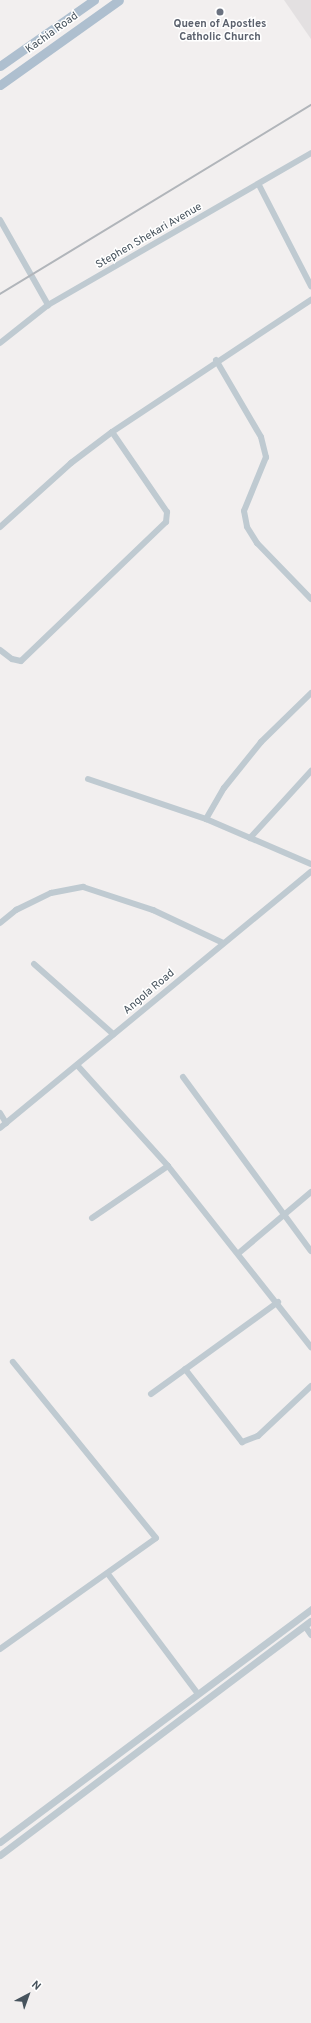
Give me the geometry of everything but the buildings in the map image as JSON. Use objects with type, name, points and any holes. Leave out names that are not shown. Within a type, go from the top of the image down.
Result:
[{"type":"main road","name":"Kachia Road","points":[[0,66],[94,0]]},
{"type":"main road","name":"Kachia Road","points":[[0,85],[119,0]]},
{"type":"street","name":"Stephen Shekari Avenue","points":[[0,342],[48,305],[259,185],[311,153]]},
{"type":"street","points":[[259,185],[311,286]]},
{"type":"street","points":[[0,220],[48,305]]},
{"type":"street","points":[[0,527],[71,463],[112,432],[216,360],[311,300]]},
{"type":"street","points":[[216,360],[261,437],[266,457],[244,511],[247,527],[257,543],[311,599]]},
{"type":"street","points":[[0,650],[12,659],[22,661],[166,522],[167,512],[112,432]]},
{"type":"street","points":[[206,819],[224,788],[261,742],[311,693]]},
{"type":"street","points":[[250,838],[311,771]]},
{"type":"street","points":[[88,778],[206,819],[311,864]]},
{"type":"street","name":"Angola Road","points":[[0,1128],[311,872]]},
{"type":"street","points":[[0,923],[16,910],[51,893],[83,888],[153,910],[223,943]]},
{"type":"street","points":[[34,964],[113,1034]]},
{"type":"street","points":[[77,1065],[168,1166],[240,1252],[311,1348]]},
{"type":"street","points":[[183,1077],[311,1251]]},
{"type":"street","points":[[0,1113],[6,1123]]},
{"type":"street","points":[[92,1218],[168,1166]]},
{"type":"street","points":[[240,1252],[311,1192]]},
{"type":"street","points":[[150,1394],[278,1302]]},
{"type":"street","points":[[0,1649],[154,1542],[155,1535],[14,1362]]},
{"type":"street","points":[[185,1369],[242,1442],[258,1436],[311,1386]]},
{"type":"street","points":[[108,1574],[198,1694]]},
{"type":"street","points":[[0,1842],[311,1610]]},
{"type":"street","points":[[0,1855],[308,1623],[311,1635]]},
{"type":"shaded area","points":[[284,0],[311,0],[311,39]]},
{"type":"railway","points":[[0,294],[311,105]]},
{"type":"place","name":"Queen of Apostles Catholic Church","points":[[220,12]]}]
